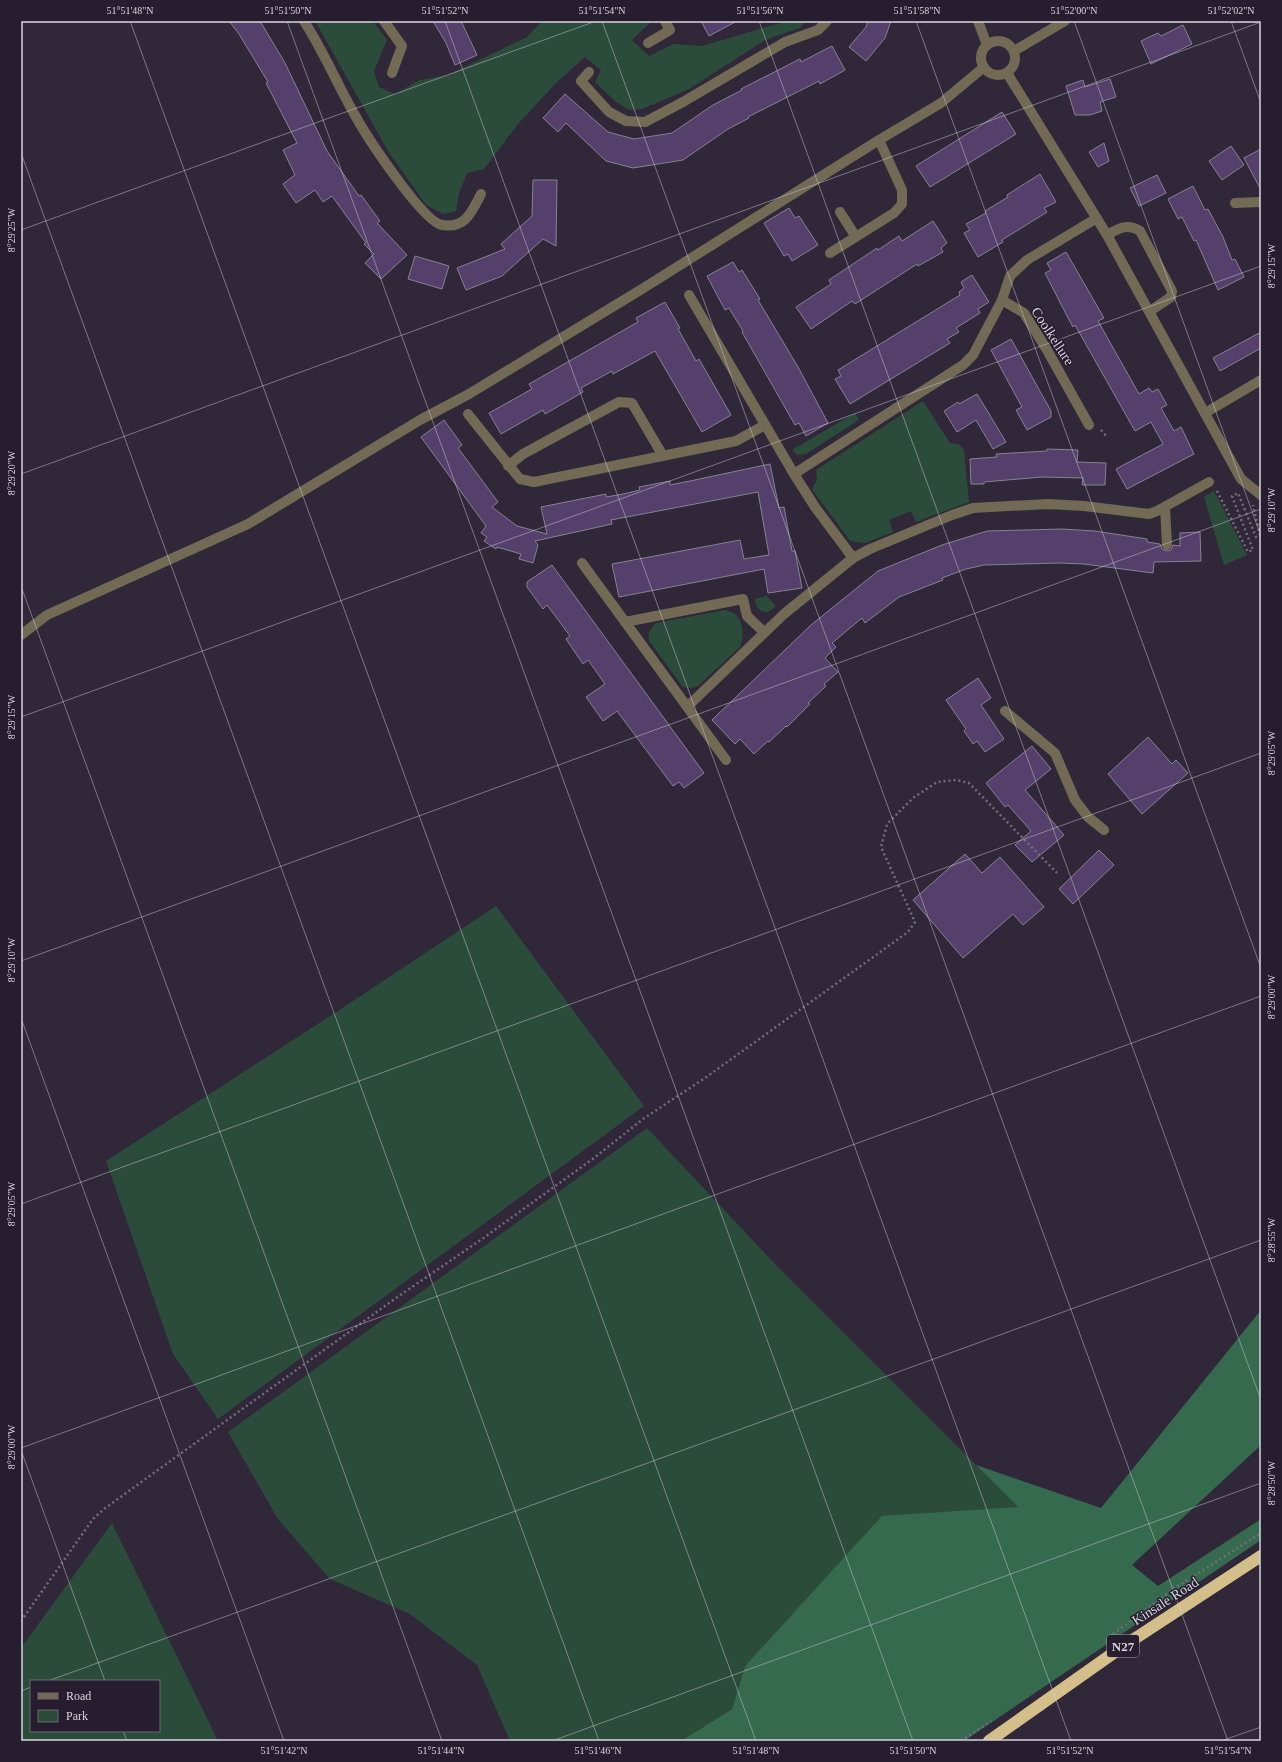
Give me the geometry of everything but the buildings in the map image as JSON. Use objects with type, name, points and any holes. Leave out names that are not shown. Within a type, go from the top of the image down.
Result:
[{"type":"highway","name":"Kinsale Road","points":[[989,1741],[1122,1647],[1261,1556]]},
{"type":"street","points":[[304,21],[333,72],[356,117],[382,159],[424,213],[441,225],[455,225],[465,221],[482,194]]},
{"type":"street","points":[[384,21],[402,46],[392,73]]},
{"type":"street","points":[[648,43],[670,30],[665,21]]},
{"type":"street","points":[[589,72],[581,81],[609,112],[626,121],[645,122],[683,102],[785,42],[818,30],[827,21]]},
{"type":"street","points":[[978,21],[987,45]]},
{"type":"street","points":[[1014,51],[1065,21]]},
{"type":"street","points":[[997,41],[1002,41],[1007,43],[1014,51],[1016,61],[1014,66],[1007,73],[1002,75],[992,74],[984,67],[981,58],[984,48],[987,45],[997,41]]},
{"type":"street","points":[[21,635],[46,615],[248,524],[420,420],[469,394],[642,289],[879,140],[941,103],[984,67]]},
{"type":"street","points":[[1007,73],[1107,235],[1150,311],[1240,479],[1261,495]]},
{"type":"street","points":[[830,253],[894,213],[902,204],[902,190],[879,140]]},
{"type":"street","points":[[1235,203],[1261,202]]},
{"type":"street","points":[[840,212],[856,238]]},
{"type":"street","points":[[794,474],[962,365],[973,355],[1002,300],[1010,276],[1027,260],[1097,218]]},
{"type":"street","points":[[1107,235],[1125,226],[1133,226],[1140,231],[1172,292],[1171,297],[1150,311]]},
{"type":"street","points":[[689,295],[794,474],[815,507],[853,558]]},
{"type":"street","name":"Coolkellure","points":[[1002,300],[1024,313],[1047,350],[1089,426]]},
{"type":"street","points":[[1205,413],[1261,380]]},
{"type":"street","points":[[508,466],[523,454],[619,402],[632,403],[663,456]]},
{"type":"street","points":[[468,414],[508,466],[520,479],[534,482],[736,441],[765,425]]},
{"type":"street","points":[[688,706],[785,613],[853,558],[870,549],[973,508],[1048,504],[1084,506],[1149,514],[1212,484]]},
{"type":"street","points":[[1165,507],[1167,545]]},
{"type":"street","points":[[582,563],[726,760]]},
{"type":"street","points":[[625,622],[743,599],[748,616],[764,632]]},
{"type":"street","points":[[1005,711],[1055,753],[1075,800],[1088,817],[1104,830]]},
{"type":"path","points":[[1212,484],[1248,552],[1253,550],[1232,496],[1238,493],[1256,537],[1260,535],[1249,490],[1250,487]]},
{"type":"path","points":[[21,1621],[93,1519],[104,1509],[396,1298],[482,1239],[594,1158],[643,1118],[705,1078],[908,932],[915,922],[881,847],[887,824],[914,798],[937,782],[956,780],[969,783],[1057,873]]},
{"type":"path","points":[[1107,1639],[1175,1588],[1261,1533]]},
{"type":"path","points":[[961,1741],[993,1719]]},
{"type":"green space","points":[[315,21],[373,21],[387,40],[374,71],[379,87],[395,94],[420,80],[448,75],[527,37],[542,21],[652,21],[632,40],[649,56],[673,44],[702,46],[787,21],[806,21],[800,28],[765,40],[689,89],[642,109],[629,110],[615,101],[595,82],[601,70],[585,57],[557,82],[518,124],[484,169],[467,173],[459,193],[456,211],[444,214],[426,205],[388,151]]},
{"type":"green space","points":[[923,401],[950,443],[960,445],[964,451],[969,502],[916,522],[911,511],[889,520],[893,532],[865,543],[850,541],[812,489],[817,480],[816,470]]},
{"type":"green space","points":[[855,413],[859,420],[806,454],[797,455],[792,450]]},
{"type":"green space","points":[[1214,491],[1247,555],[1224,565],[1204,497]]},
{"type":"green space","points":[[767,596],[776,606],[768,612],[762,611],[758,608],[755,599]]},
{"type":"green space","points":[[725,610],[736,615],[742,624],[742,642],[740,647],[698,686],[692,688],[683,687],[649,641],[648,636],[652,627],[656,623]]},
{"type":"green space","points":[[496,906],[644,1106],[218,1419],[173,1354],[106,1161],[341,1009]]},
{"type":"green space","points":[[647,1128],[776,1265],[1018,1507],[745,1665],[732,1709],[681,1741],[510,1741],[477,1665],[410,1614],[330,1579],[278,1519],[228,1432]]},
{"type":"green space","points":[[1261,1310],[1261,1445],[1132,1565],[1158,1586],[1261,1519],[1261,1540],[964,1741],[681,1741],[732,1709],[745,1666],[882,1516],[1018,1507],[976,1465],[1101,1508]]},
{"type":"green space","points":[[112,1523],[218,1741],[21,1741],[21,1648]]}]
